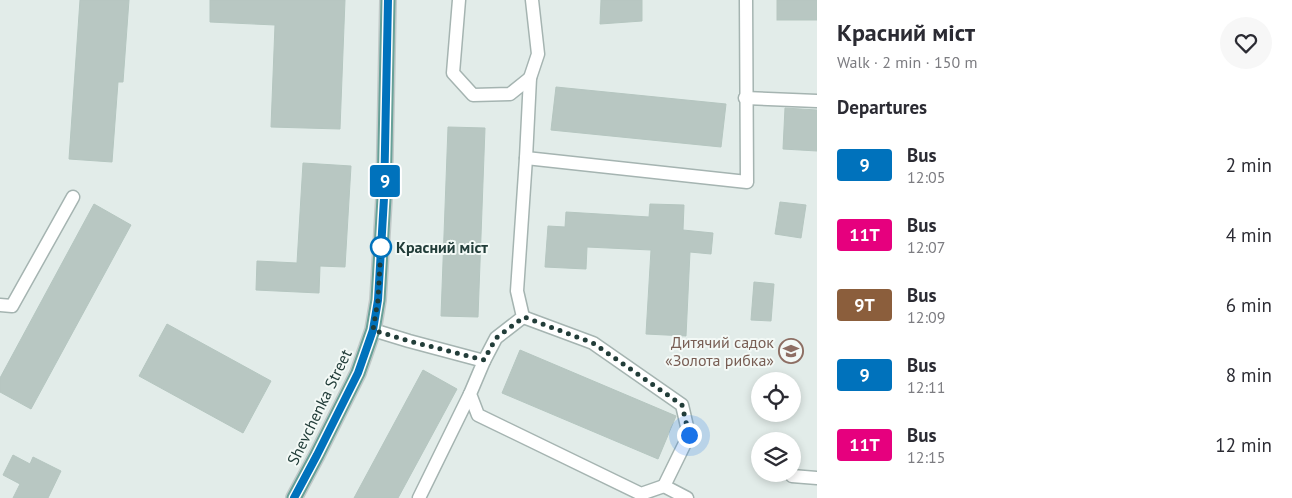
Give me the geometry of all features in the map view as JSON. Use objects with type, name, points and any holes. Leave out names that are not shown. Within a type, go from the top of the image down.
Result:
[{"type":"main road","name":"Shevchenka Street","points":[[294,498],[358,373],[373,330],[378,300],[384,198],[388,0]]},
{"type":"lane","points":[[459,0],[453,73],[473,95],[510,94],[530,78]]},
{"type":"lane","points":[[524,317],[517,291],[530,78],[538,54],[532,0]]},
{"type":"lane","points":[[526,158],[747,182],[745,98],[746,0]]},
{"type":"lane","points":[[745,98],[817,101]]},
{"type":"lane","points":[[0,304],[12,306],[73,197]]},
{"type":"lane","points":[[419,498],[496,338],[524,317]]},
{"type":"lane","points":[[470,394],[478,415],[640,496],[664,486],[689,435],[682,405],[593,343],[524,317]]},
{"type":"lane","points":[[373,330],[484,360]]},
{"type":"lane","points":[[801,477],[817,478]]},
{"type":"lane","points":[[664,486],[687,498]]},
{"type":"building","points":[[80,0],[129,0],[123,82],[118,82],[112,162],[69,159]]},
{"type":"building","points":[[210,0],[345,0],[340,129],[271,127],[275,25],[210,22]]},
{"type":"building","points":[[601,0],[642,0],[642,21],[600,24]]},
{"type":"building","points":[[777,0],[817,0],[817,20],[777,20]]},
{"type":"building","points":[[556,87],[726,104],[721,147],[551,130]]},
{"type":"building","points":[[785,108],[817,110],[817,151],[783,149]]},
{"type":"building","points":[[448,127],[485,128],[478,317],[441,316]]},
{"type":"building","points":[[303,163],[351,166],[345,267],[320,266],[319,293],[256,290],[257,261],[297,263]]},
{"type":"building","points":[[780,202],[806,205],[801,238],[775,234]]},
{"type":"building","points":[[94,204],[131,225],[31,409],[0,392],[0,378]]},
{"type":"building","points":[[650,204],[684,205],[683,230],[713,233],[711,254],[690,252],[686,336],[646,334],[651,250],[587,247],[586,269],[545,267],[548,226],[565,227],[566,212],[649,217]]},
{"type":"building","points":[[754,282],[774,284],[771,321],[751,320]]},
{"type":"building","points":[[167,324],[271,381],[243,433],[139,376]]},
{"type":"building","points":[[520,350],[676,416],[658,459],[502,393]]},
{"type":"building","points":[[423,370],[457,389],[398,498],[354,498]]},
{"type":"building","points":[[13,455],[30,464],[33,457],[61,471],[48,498],[13,498],[20,484],[3,475]]},
{"type":"bus line","name":"9","points":[[294,498],[358,373],[373,330],[378,300],[384,198],[388,0]]},
{"type":"place","name":"Красний міст","points":[[381,247]]},
{"type":"place","name":"Дитячий садок «Золота рибка»","points":[[791,351]]},
{"type":"route","points":[[381,247],[378,300],[373,330],[484,360],[496,338],[524,317],[593,343],[682,405],[689,435]]}]
